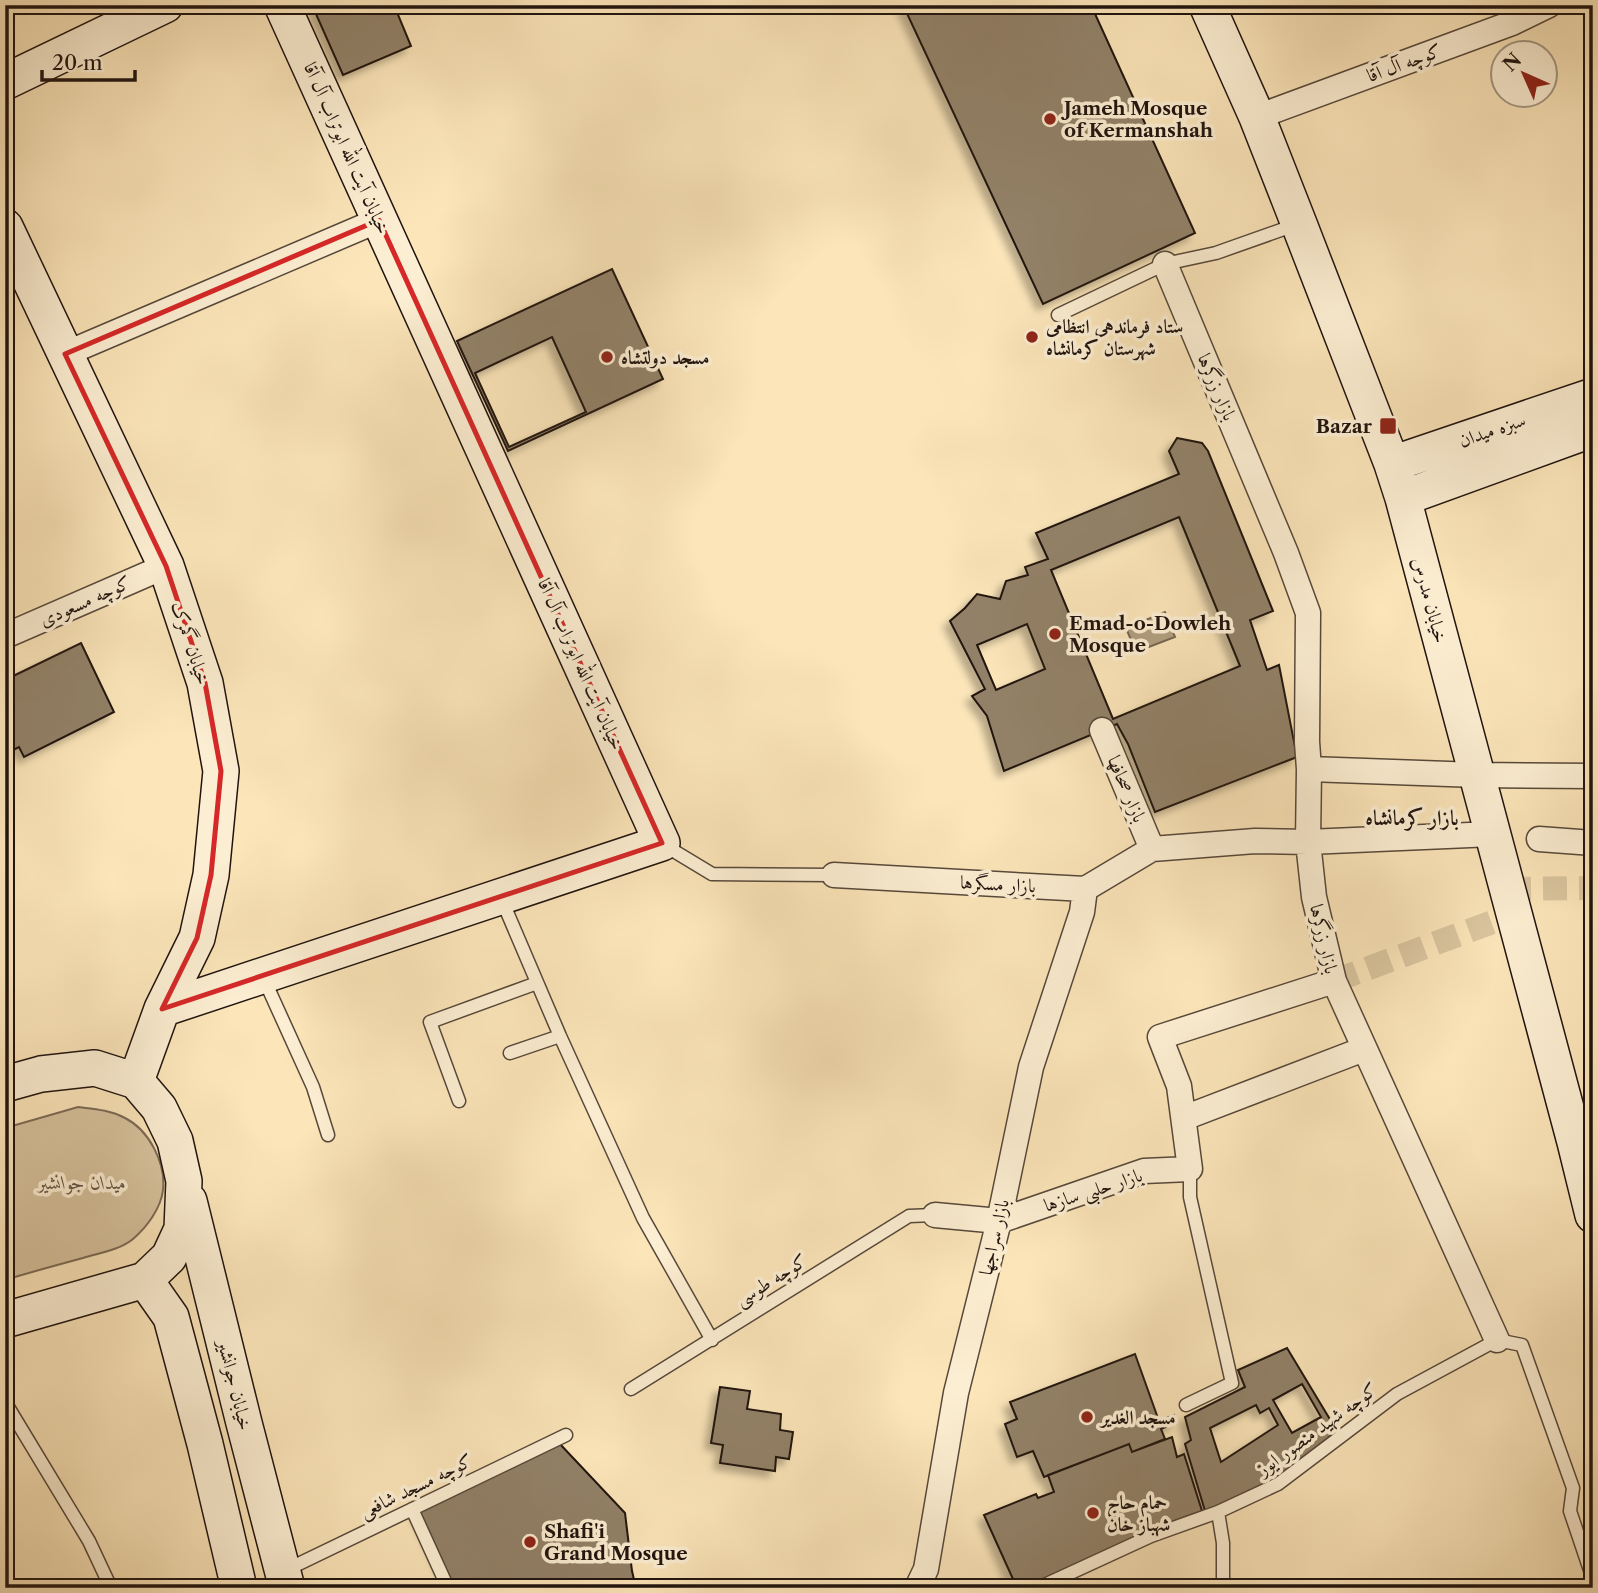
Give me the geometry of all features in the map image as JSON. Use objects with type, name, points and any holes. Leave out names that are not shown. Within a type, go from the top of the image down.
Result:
[{"type":"main road","points":[[5,82],[165,5]]},
{"type":"main road","name":"خیابان آیت الله ابوتراب آل آقا","points":[[282,5],[662,844]]},
{"type":"main road","name":"خیابان مدرس","points":[[1207,5],[1257,117],[1403,498],[1493,834],[1584,1138],[1593,1215]]},
{"type":"main road","name":"خیابان گمرک","points":[[5,227],[166,566],[205,683],[221,771],[211,875],[197,938],[162,1009],[136,1082]]},
{"type":"main road","name":"سبزه میدان","points":[[1403,498],[1454,461],[1593,396]]},
{"type":"main road","name":"سبزه میدان","points":[[1392,464],[1454,461],[1593,429]]},
{"type":"main road","points":[[162,1009],[662,844]]},
{"type":"main road","points":[[5,1084],[41,1074],[95,1068],[136,1082],[159,1108],[174,1141],[184,1181],[182,1229],[169,1257],[145,1280],[5,1320]]},
{"type":"main road","name":"خیابان جوانشیر","points":[[184,1181],[285,1580]]},
{"type":"main road","points":[[145,1280],[171,1317],[239,1588]]},
{"type":"street","name":"کوچه آل آقا","points":[[1257,117],[1508,14],[1549,5]]},
{"type":"street","points":[[65,354],[379,220]]},
{"type":"street","name":"بازار زرگرها","points":[[1165,264],[1308,613],[1308,842],[1314,897],[1334,981],[1497,1340]]},
{"type":"street","name":"کوچه مسعودی","points":[[5,636],[166,566]]},
{"type":"street","name":"بازار صحافها","points":[[1102,730],[1152,849]]},
{"type":"street","points":[[1309,769],[1593,776]]},
{"type":"street","points":[[1085,889],[1152,849],[1255,841],[1308,842],[1493,834]]},
{"type":"street","points":[[1539,839],[1593,843]]},
{"type":"street","name":"بازار مسگرها","points":[[834,875],[1085,889]]},
{"type":"street","name":"بازار سراجها","points":[[917,1588],[926,1569],[956,1393],[999,1221],[1031,1067],[1082,912],[1085,889]]},
{"type":"street","points":[[1190,1169],[1179,1086],[1160,1037],[1334,981]]},
{"type":"street","points":[[1184,1118],[1364,1049]]},
{"type":"street","name":"بازار حلبی سازها","points":[[999,1221],[1144,1171],[1190,1169]]},
{"type":"street","points":[[936,1215],[999,1221]]},
{"type":"lane","points":[[1058,315],[1165,264],[1216,253],[1299,223]]},
{"type":"lane","points":[[662,844],[712,874],[834,875]]},
{"type":"lane","points":[[500,897],[643,1218],[712,1340]]},
{"type":"lane","points":[[262,976],[313,1087],[328,1135]]},
{"type":"lane","points":[[459,1101],[430,1021],[537,983]]},
{"type":"lane","points":[[510,1053],[560,1036]]},
{"type":"lane","points":[[1186,1405],[1232,1383],[1190,1197],[1190,1169]]},
{"type":"lane","name":"کوچه طوسی","points":[[631,1389],[909,1216],[936,1215]]},
{"type":"lane","points":[[1497,1340],[1522,1345],[1573,1488],[1570,1511],[1593,1579]]},
{"type":"lane","name":"کوچه شهید منصور ایوز","points":[[1038,1588],[1152,1536],[1218,1512],[1278,1484],[1398,1394],[1497,1340]]},
{"type":"lane","points":[[5,1402],[89,1541],[111,1588]]},
{"type":"lane","name":"کوچه مسجد شافعی","points":[[285,1580],[412,1509],[566,1435]]},
{"type":"lane","points":[[412,1509],[447,1588]]},
{"type":"lane","points":[[1218,1512],[1223,1543],[1223,1588]]},
{"type":"highlighted area","points":[[379,220],[662,843],[162,1009],[197,938],[211,875],[221,771],[205,683],[166,566],[65,354]]},
{"type":"green space","name":"میدان جوانشیر","points":[[78,1107],[119,1115],[134,1123],[148,1139],[162,1169],[163,1190],[159,1204],[143,1229],[122,1246],[5,1280],[5,1128]]},
{"type":"shaded area","points":[[1165,612],[1175,637],[1136,652],[1126,628]]},
{"type":"building","points":[[312,5],[394,5],[411,46],[343,75]]},
{"type":"building","name":"Jameh Mosque of Kermanshah","points":[[903,5],[1091,5],[1195,233],[1043,304]]},
{"type":"building","name":"مسجد دولتشاه","points":[[612,269],[663,379],[508,451],[457,341]],"holes":[[[552,337],[586,412],[509,447],[475,373]]]},
{"type":"building","name":"Emad-o-Dowleh Mosque","points":[[1177,438],[1202,443],[1208,451],[1273,611],[1250,620],[1267,670],[1279,665],[1297,757],[1155,812],[1128,744],[1117,724],[1004,771],[987,716],[972,696],[985,689],[950,621],[977,594],[1000,599],[1006,581],[1028,575],[1025,567],[1048,559],[1036,533],[1179,474],[1169,451]],"holes":[[[1179,517],[1240,666],[1113,719],[1051,570]],[[1027,624],[1045,669],[996,690],[977,645]]]},
{"type":"building","points":[[81,643],[114,712],[24,757],[19,747],[5,754],[5,680]]},
{"type":"building","points":[[1287,1348],[1337,1431],[1276,1480],[1205,1511],[1185,1444],[1191,1440],[1185,1417],[1245,1387],[1238,1370]],"holes":[[[1302,1384],[1321,1417],[1292,1433],[1273,1400]],[[1256,1405],[1260,1413],[1269,1408],[1278,1425],[1221,1462],[1210,1428]]]},
{"type":"building","name":"مسجد الغدیر","points":[[1135,1354],[1159,1421],[1174,1415],[1176,1422],[1161,1429],[1165,1439],[1132,1452],[1129,1444],[1044,1477],[1033,1451],[1017,1457],[1005,1424],[1017,1419],[1010,1402]]},
{"type":"building","points":[[720,1387],[750,1391],[747,1409],[781,1414],[780,1430],[793,1432],[789,1459],[776,1457],[775,1471],[720,1463],[723,1445],[711,1443]]},
{"type":"building","name":"حمام حاج شهباز خان","points":[[1172,1437],[1177,1457],[1184,1454],[1202,1511],[1150,1530],[1024,1588],[1017,1588],[984,1515],[1036,1494],[1038,1498],[1054,1492],[1048,1475],[1129,1444],[1132,1452]]},
{"type":"building","name":"Shafi'i Grand Mosque","points":[[559,1443],[625,1513],[636,1588],[453,1588],[418,1511]]},
{"type":"tunnel","points":[[1507,889],[1593,888]]},
{"type":"tunnel","points":[[1334,981],[1514,914]]},
{"type":"place","name":"Jameh Mosque of Kermanshah","points":[[1050,119]]},
{"type":"place","name":"ستاد فرماندهی انتظامی شهرستان کرمانشاه","points":[[1032,337]]},
{"type":"place","name":"مسجد دولتشاه","points":[[607,357]]},
{"type":"place","name":"Bazar","points":[[1388,426]]},
{"type":"place","name":"Emad-o-Dowleh Mosque","points":[[1055,634]]},
{"type":"place","name":"مسجد الغدیر","points":[[1087,1417]]},
{"type":"place","name":"حمام حاج شهباز خان","points":[[1093,1513]]},
{"type":"place","name":"Shafi'i Grand Mosque","points":[[530,1542]]},
{"type":"district","name":"بازار کرمانشاه","points":[[1412,817]]}]
